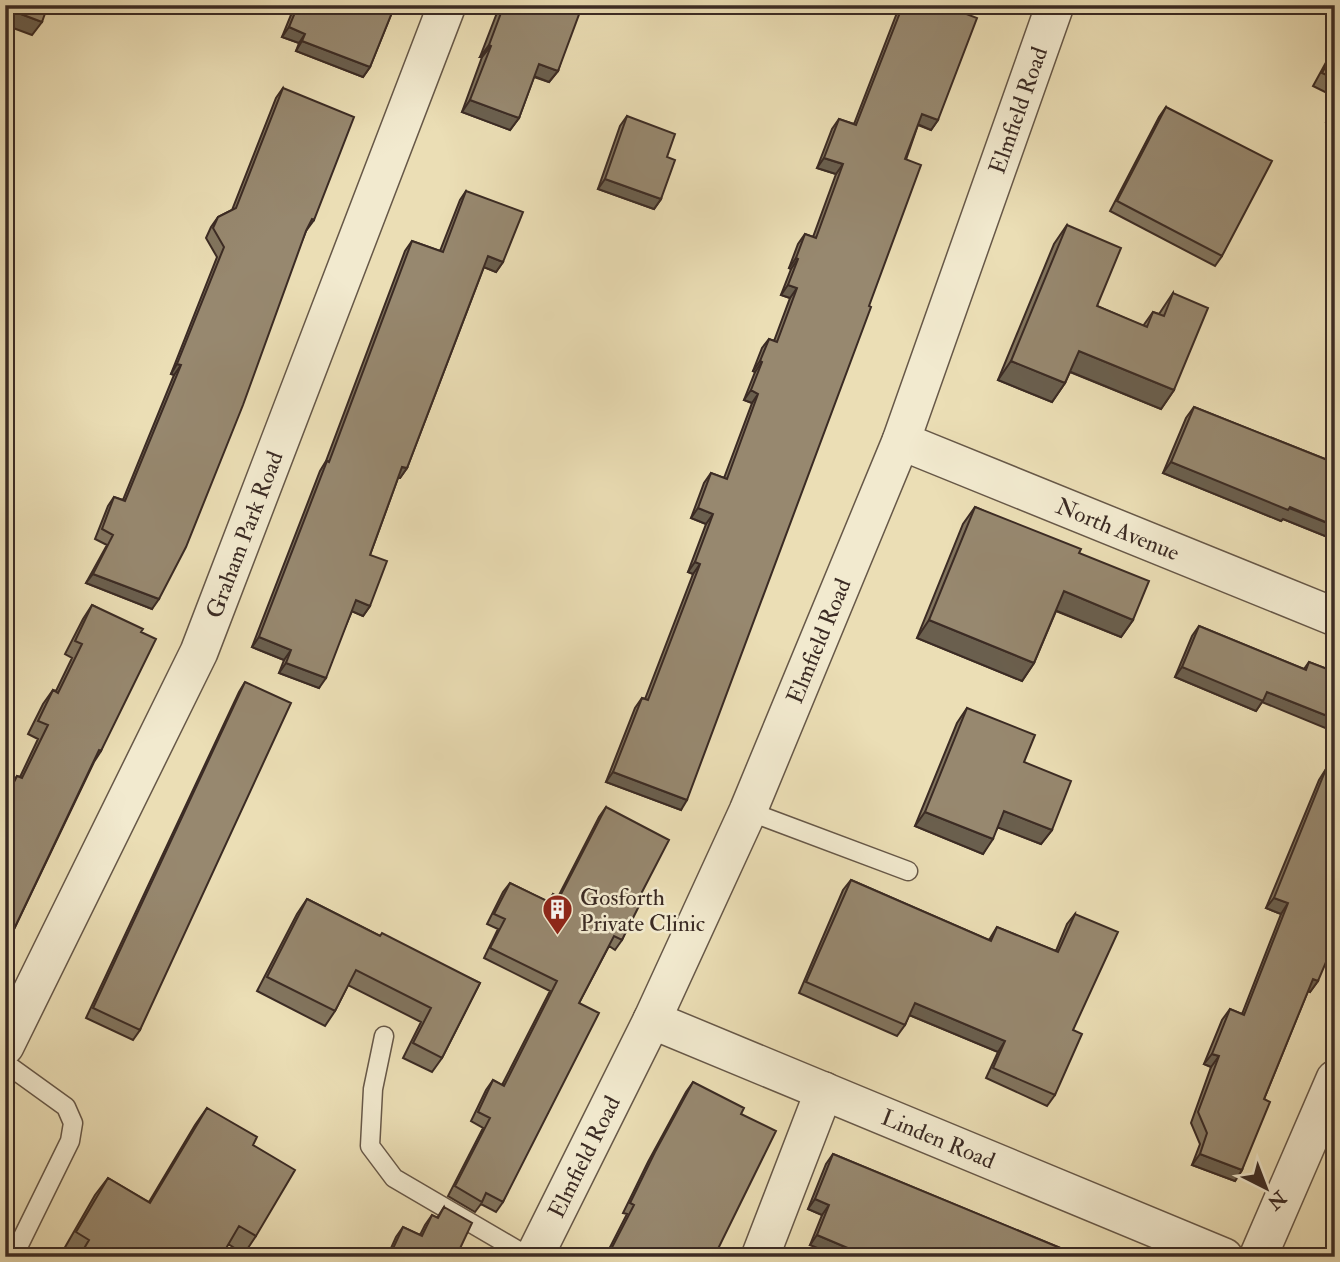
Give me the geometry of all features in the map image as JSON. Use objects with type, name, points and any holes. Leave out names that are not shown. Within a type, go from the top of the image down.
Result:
[{"type":"street","name":"Graham Park Road","points":[[5,1046],[199,652],[447,5]]},
{"type":"street","name":"Elmfield Road","points":[[531,1257],[652,1020],[748,811],[901,441],[1055,5]]},
{"type":"street","name":"North Avenue","points":[[901,441],[1335,617]]},
{"type":"street","name":"Linden Road","points":[[652,1020],[1211,1254]]},
{"type":"street","points":[[1258,1257],[1335,1079]]},
{"type":"street","points":[[763,1256],[824,1091]]},
{"type":"lane","points":[[748,811],[908,871]]},
{"type":"lane","points":[[384,1036],[373,1089],[370,1146],[394,1178],[531,1257]]},
{"type":"lane","points":[[5,1063],[66,1107],[72,1123],[70,1141],[13,1257]]},
{"type":"building","points":[[5,5],[48,5],[42,22],[5,8]]},
{"type":"building","points":[[298,5],[395,5],[370,67],[302,41],[305,34],[289,27]]},
{"type":"building","points":[[504,5],[579,5],[578,8],[581,9],[558,71],[539,64],[519,118],[470,100]]},
{"type":"building","points":[[903,5],[943,5],[977,18],[938,120],[922,114],[905,159],[921,165],[869,306],[871,307],[687,800],[613,772],[642,698],[648,700],[700,564],[695,562],[713,514],[698,508],[711,473],[727,479],[758,394],[751,390],[762,362],[760,361],[769,339],[777,342],[797,288],[788,285],[798,259],[796,258],[805,234],[816,238],[843,164],[824,158],[839,119],[856,125]]},
{"type":"building","points":[[1335,50],[1335,79],[1322,73]]},
{"type":"building","points":[[283,88],[354,117],[314,220],[312,219],[306,231],[243,405],[186,547],[159,599],[93,574],[113,535],[102,529],[114,497],[125,501],[181,365],[177,364],[224,247],[213,228],[218,217],[236,208]]},
{"type":"building","points":[[1166,107],[1272,161],[1222,256],[1117,201]]},
{"type":"building","points":[[627,116],[675,134],[667,157],[675,160],[661,199],[605,179]]},
{"type":"building","points":[[466,191],[523,212],[503,262],[488,256],[407,468],[402,467],[370,555],[387,561],[370,606],[356,600],[326,678],[286,663],[291,650],[259,637],[327,461],[329,462],[412,241],[443,252]]},
{"type":"building","points":[[1067,225],[1121,248],[1097,306],[1147,327],[1153,312],[1164,316],[1173,293],[1208,308],[1174,390],[1079,351],[1065,383],[1011,361]]},
{"type":"building","points":[[1194,407],[1335,463],[1335,526],[1290,507],[1288,510],[1171,462]]},
{"type":"building","points":[[975,507],[1081,549],[1079,553],[1149,581],[1133,620],[1064,591],[1034,663],[929,620]]},
{"type":"building","points":[[92,605],[143,629],[141,632],[156,639],[101,751],[99,750],[5,948],[5,800],[17,776],[22,778],[48,725],[38,721],[53,690],[58,693],[82,644],[75,641]]},
{"type":"building","points":[[1199,626],[1306,670],[1309,662],[1335,672],[1335,719],[1267,692],[1263,701],[1182,667]]},
{"type":"building","points":[[245,682],[291,703],[140,1030],[93,1008]]},
{"type":"building","points":[[967,708],[1035,735],[1024,762],[1071,781],[1052,830],[1004,811],[993,839],[925,812]]},
{"type":"building","points":[[1326,769],[1335,772],[1335,941],[1318,981],[1313,979],[1264,1099],[1270,1102],[1242,1170],[1200,1154],[1207,1133],[1198,1112],[1219,1056],[1212,1054],[1230,1009],[1244,1015],[1288,903],[1274,898]]},
{"type":"building","points":[[606,807],[669,840],[641,894],[644,896],[622,940],[614,936],[579,1003],[599,1013],[503,1202],[486,1193],[482,1202],[455,1186],[490,1118],[478,1112],[493,1080],[504,1086],[557,981],[490,948],[505,919],[494,914],[510,883],[549,902],[553,894],[559,898]]},
{"type":"building","points":[[851,880],[991,941],[997,927],[1058,952],[1075,914],[1118,932],[1073,1030],[1082,1034],[1055,1095],[993,1068],[1005,1041],[915,1003],[905,1025],[806,982]]},
{"type":"building","points":[[307,899],[380,936],[382,933],[480,983],[442,1058],[413,1043],[431,1008],[356,970],[335,1011],[267,977]]},
{"type":"building","points":[[693,1082],[744,1108],[741,1114],[776,1131],[714,1257],[607,1257],[634,1205],[630,1203],[655,1152]]},
{"type":"building","points":[[207,1108],[257,1137],[253,1145],[295,1170],[256,1236],[239,1226],[221,1257],[79,1257],[89,1240],[76,1232],[108,1178],[150,1203]]},
{"type":"building","points":[[833,1154],[1082,1257],[869,1257],[817,1235],[829,1205],[815,1199]]},
{"type":"building","points":[[444,1207],[472,1223],[456,1257],[389,1257],[403,1227],[422,1236],[432,1215],[438,1218]]},
{"type":"place","name":"Gosforth Private Clinic","points":[[557,937]]}]
